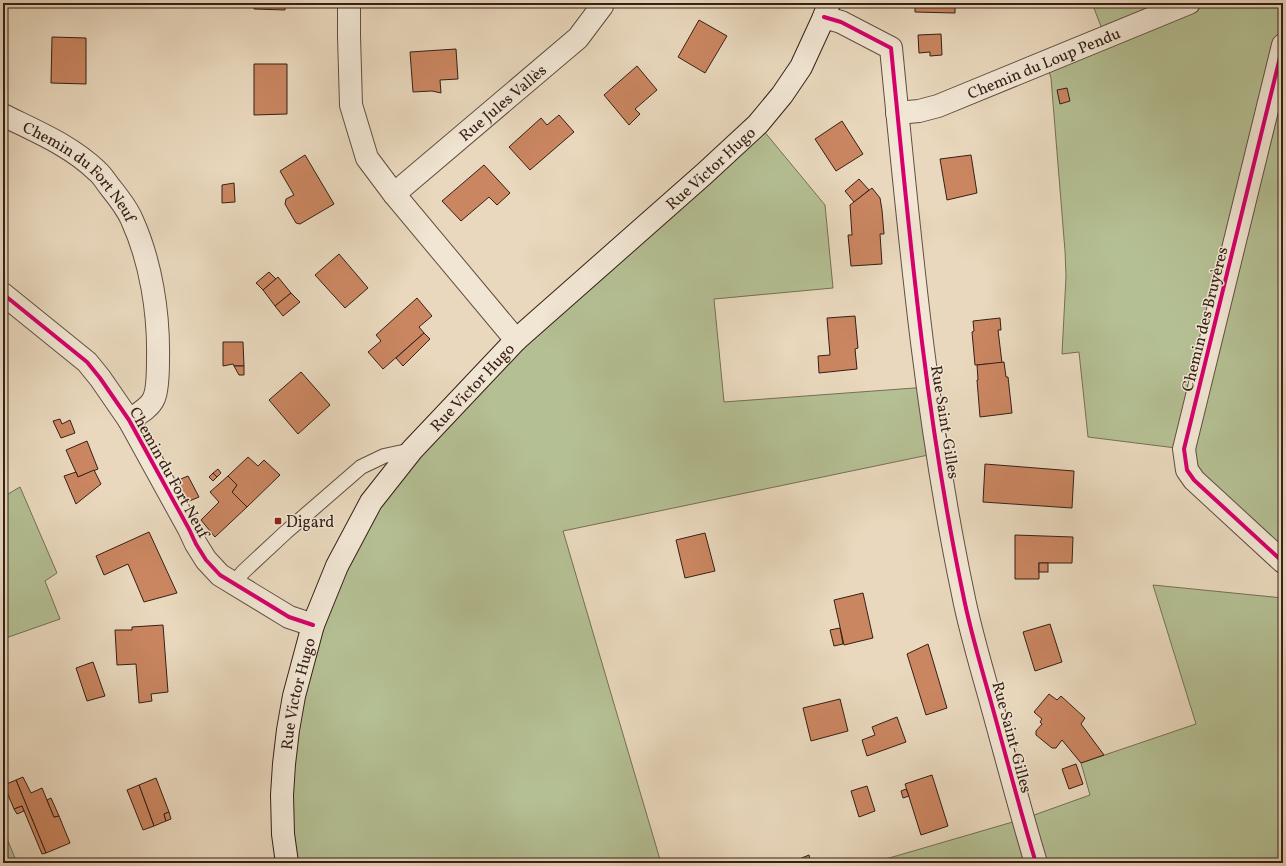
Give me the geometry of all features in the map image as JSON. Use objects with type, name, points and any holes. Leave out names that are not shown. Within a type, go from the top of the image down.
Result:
[{"type":"street","points":[[349,3],[351,105],[368,158],[394,194],[516,340]]},
{"type":"street","name":"Rue Jules Vallès","points":[[394,194],[578,38],[603,3]]},
{"type":"street","name":"Chemin du Loup Pendu","points":[[897,113],[919,111],[938,106],[1189,3]]},
{"type":"street","name":"Rue Saint-Gilles","points":[[827,10],[842,22],[891,48],[917,305],[950,526],[963,595],[976,646],[1036,863]]},
{"type":"street","name":"Rue Victor Hugo","points":[[287,863],[283,834],[282,795],[288,730],[294,696],[313,625],[337,566],[371,502],[412,450],[516,340],[704,174],[758,124],[782,95],[801,67],[827,10]]},
{"type":"street","name":"Chemin des Bruyères","points":[[1283,45],[1184,449],[1187,470],[1194,480],[1283,562]]},
{"type":"street","name":"Chemin du Fort Neuf","points":[[3,115],[50,138],[75,153],[97,171],[132,218],[145,252],[156,317],[158,350],[157,384],[154,399],[146,409],[129,420]]},
{"type":"street","name":"Chemin du Fort Neuf","points":[[3,294],[87,362],[105,383],[129,420],[196,544],[206,560],[220,575],[289,617],[313,625]]},
{"type":"lane","points":[[234,583],[243,572],[286,532],[361,467],[384,456],[412,450]]},
{"type":"green space","points":[[1092,3],[1283,3],[1283,561],[1194,480],[1184,449],[1088,437],[1079,352],[1062,354],[1066,276],[1065,251],[1051,78],[1046,62],[1105,37]]},
{"type":"green space","points":[[758,124],[825,205],[833,288],[714,299],[724,402],[928,387],[938,453],[563,531],[661,863],[287,863],[283,834],[313,625],[412,450]]},
{"type":"green space","points":[[20,487],[57,573],[45,581],[60,619],[3,639],[3,497]]},
{"type":"green space","points":[[1153,585],[1283,598],[1283,863],[872,863],[1023,819],[1090,795],[1081,763],[1196,724]]},
{"type":"green space","points":[[3,829],[17,863],[3,863]]},
{"type":"building","points":[[254,3],[285,3],[285,10],[254,9]]},
{"type":"building","points":[[915,3],[955,3],[955,13],[915,12]]},
{"type":"building","points":[[699,20],[727,36],[705,73],[678,57]]},
{"type":"building","points":[[941,34],[942,55],[930,56],[930,52],[919,53],[918,35]]},
{"type":"building","points":[[52,37],[86,38],[86,84],[51,83]]},
{"type":"building","points":[[456,49],[458,79],[440,80],[441,93],[432,91],[413,92],[410,52]]},
{"type":"building","points":[[254,64],[287,64],[287,114],[254,115]]},
{"type":"building","points":[[637,66],[657,90],[635,109],[640,114],[629,125],[604,95]]},
{"type":"building","points":[[1067,88],[1070,101],[1060,104],[1057,90]]},
{"type":"building","points":[[559,115],[574,132],[530,170],[509,147],[541,118],[547,125]]},
{"type":"building","points":[[842,121],[863,154],[836,171],[815,139]]},
{"type":"building","points":[[305,155],[334,204],[300,224],[296,223],[285,204],[286,199],[294,195],[280,171]]},
{"type":"building","points":[[971,155],[977,193],[947,200],[940,159]]},
{"type":"building","points":[[484,165],[510,193],[497,205],[489,197],[461,221],[442,201]]},
{"type":"building","points":[[859,179],[869,190],[854,202],[845,191]]},
{"type":"building","points":[[234,183],[235,202],[222,203],[222,185]]},
{"type":"building","points":[[872,188],[880,198],[882,210],[884,234],[880,234],[882,264],[851,266],[848,235],[852,235],[850,205]]},
{"type":"building","points":[[339,254],[368,288],[345,308],[315,275]]},
{"type":"building","points":[[269,272],[276,279],[263,290],[256,283]]},
{"type":"building","points":[[278,277],[291,293],[275,306],[263,290]]},
{"type":"building","points":[[291,293],[300,302],[283,316],[275,306]]},
{"type":"building","points":[[417,298],[432,316],[419,327],[424,333],[383,369],[368,352],[381,341],[376,335]]},
{"type":"building","points":[[855,316],[858,348],[855,349],[857,369],[819,373],[818,356],[830,355],[827,318]]},
{"type":"building","points":[[1000,318],[1001,330],[998,330],[1002,363],[975,365],[972,332],[974,331],[973,321]]},
{"type":"building","points":[[424,333],[430,339],[403,366],[396,358]]},
{"type":"building","points":[[223,342],[243,342],[244,366],[234,366],[233,364],[223,366]]},
{"type":"building","points":[[1004,362],[1006,377],[1008,377],[1012,413],[980,417],[977,365]]},
{"type":"building","points":[[234,366],[244,366],[244,375],[239,375]]},
{"type":"building","points":[[301,372],[330,405],[298,434],[269,400]]},
{"type":"building","points":[[60,419],[62,424],[70,420],[75,433],[61,438],[53,421]]},
{"type":"building","points":[[87,441],[98,469],[78,477],[66,450]]},
{"type":"building","points":[[248,457],[258,466],[264,460],[280,475],[247,507],[232,492],[237,485],[228,476]]},
{"type":"building","points":[[985,464],[1074,471],[1072,508],[983,502]]},
{"type":"building","points":[[218,469],[221,473],[217,477],[213,473]]},
{"type":"building","points":[[94,470],[101,484],[76,504],[64,476],[76,472],[78,477]]},
{"type":"building","points":[[213,473],[217,477],[213,481],[209,477]]},
{"type":"building","points":[[188,476],[199,497],[187,502],[176,481]]},
{"type":"building","points":[[228,476],[237,485],[232,492],[247,507],[215,537],[201,520],[219,502],[210,492]]},
{"type":"building","points":[[149,532],[177,593],[144,602],[128,564],[104,575],[96,556]]},
{"type":"building","points":[[705,533],[715,571],[685,578],[676,540]]},
{"type":"building","points":[[1015,535],[1073,537],[1072,563],[1039,563],[1039,579],[1015,579]]},
{"type":"building","points":[[1039,563],[1048,563],[1048,572],[1039,572]]},
{"type":"building","points":[[863,593],[873,638],[844,645],[834,600]]},
{"type":"building","points":[[1050,624],[1062,662],[1035,671],[1023,632]]},
{"type":"building","points":[[163,625],[168,692],[151,694],[152,701],[139,703],[136,664],[117,665],[115,630],[132,630],[132,627]]},
{"type":"building","points":[[840,628],[843,644],[834,646],[830,630]]},
{"type":"building","points":[[928,644],[947,708],[926,715],[907,654]]},
{"type":"building","points":[[93,662],[105,696],[87,701],[76,668]]},
{"type":"building","points":[[1049,694],[1057,700],[1061,696],[1085,718],[1081,724],[1104,755],[1081,763],[1062,740],[1056,748],[1052,748],[1036,735],[1036,731],[1042,724],[1040,722],[1042,719],[1034,712]]},
{"type":"building","points":[[840,699],[848,731],[811,741],[803,708]]},
{"type":"building","points":[[897,717],[906,742],[867,756],[862,740],[875,735],[872,727]]},
{"type":"building","points":[[1076,764],[1083,784],[1069,789],[1062,769]]},
{"type":"building","points":[[932,775],[948,826],[921,835],[905,784]]},
{"type":"building","points":[[23,777],[31,793],[42,788],[54,817],[59,816],[70,843],[46,853],[16,780]]},
{"type":"building","points":[[156,778],[169,812],[164,814],[166,821],[154,826],[139,785]]},
{"type":"building","points":[[16,780],[46,853],[42,854],[22,806],[14,809],[4,785]]},
{"type":"building","points":[[139,785],[154,826],[143,830],[127,790]]},
{"type":"building","points":[[867,786],[875,811],[859,817],[851,791]]},
{"type":"building","points":[[906,789],[909,796],[903,798],[901,791]]},
{"type":"building","points":[[51,798],[59,816],[54,817],[47,800]]},
{"type":"building","points":[[22,806],[24,811],[17,814],[14,809]]},
{"type":"building","points":[[169,812],[171,819],[166,821],[164,814]]},
{"type":"building","points":[[809,855],[811,863],[797,863],[797,860]]},
{"type":"cycle path","points":[[824,17],[841,22],[891,48],[904,185],[928,390],[950,526],[972,634],[1036,863]]},
{"type":"cycle path","points":[[1283,45],[1184,449],[1187,470],[1194,480],[1283,562]]},
{"type":"cycle path","points":[[3,294],[87,362],[100,378],[129,420],[196,544],[206,560],[220,575],[289,617],[313,625]]},
{"type":"place","name":"Digard","points":[[278,521]]}]
